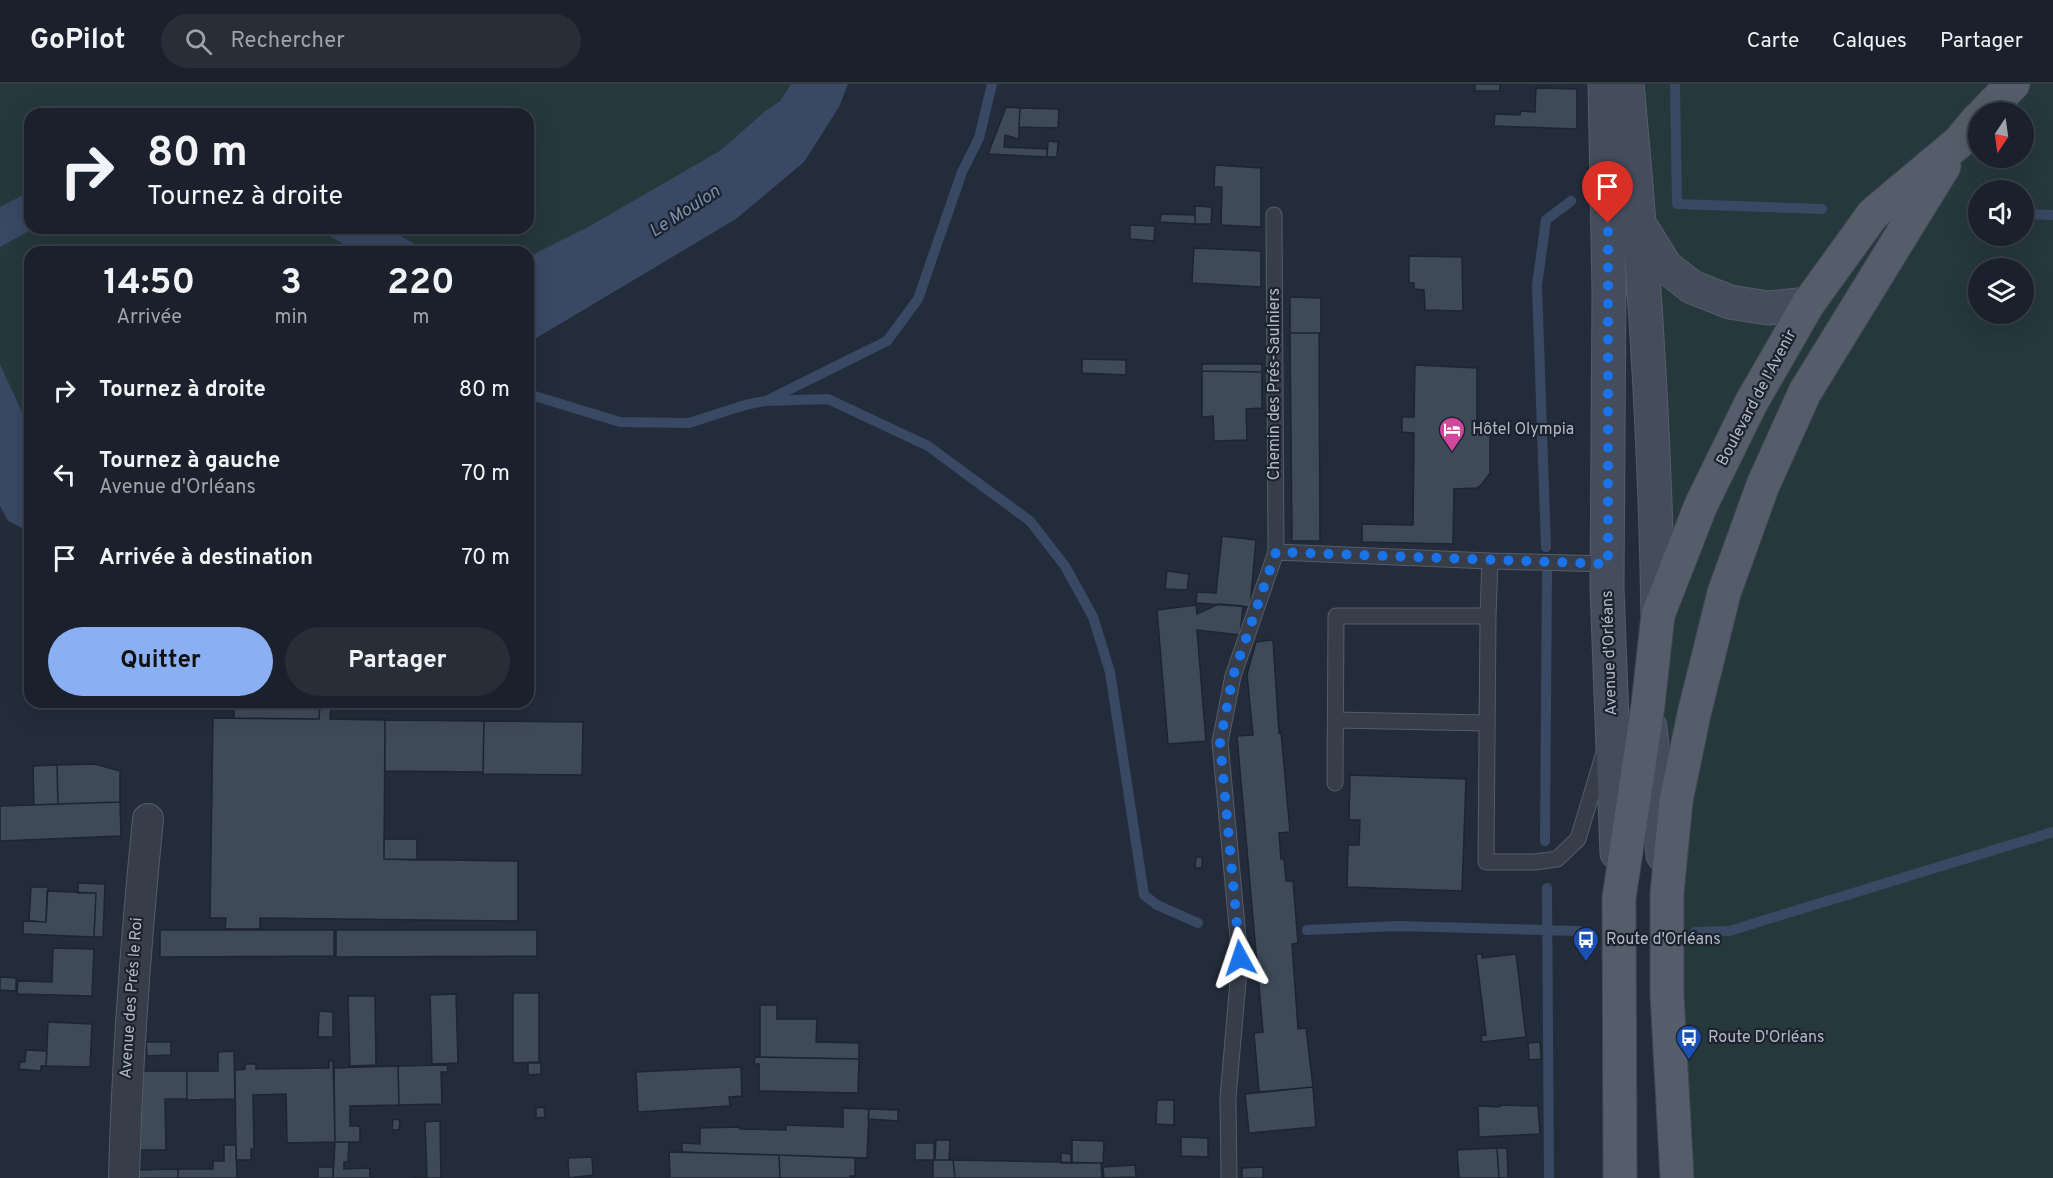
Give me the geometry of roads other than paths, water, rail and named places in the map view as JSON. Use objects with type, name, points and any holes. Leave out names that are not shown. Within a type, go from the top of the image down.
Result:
[{"type":"main road","name":"Avenue d'Orléans","points":[[1605,84],[1609,292],[1607,588],[1619,898]]},
{"type":"main road","points":[[1627,84],[1641,227],[1656,503],[1658,615]]},
{"type":"main road","points":[[1995,102],[2013,84]]},
{"type":"main road","name":"Boulevard de l'Avenir","points":[[1619,898],[1648,705],[1658,615],[1686,540],[1750,403],[1808,304],[1873,214],[1968,132]]},
{"type":"main road","name":"Boulevard de l'Avenir","points":[[1666,893],[1676,801],[1694,714],[1724,593],[1762,485],[1800,402],[1968,133]]},
{"type":"main road","points":[[1641,227],[1666,267],[1692,287],[1730,302],[1768,308],[1808,304]]},
{"type":"main road","points":[[1648,705],[1666,893],[1667,994],[1677,1178]]},
{"type":"main road","points":[[1619,898],[1620,1178]]},
{"type":"street","name":"Avenue des Prés le Roi","points":[[124,1178],[126,1077],[148,819]]},
{"type":"lane","name":"Chemin des Prés-Saulniers","points":[[1228,1178],[1228,1097],[1240,958],[1220,742],[1233,676],[1276,552],[1274,215]]},
{"type":"lane","points":[[1276,552],[1608,564]]},
{"type":"lane","points":[[1490,561],[1486,862],[1535,862],[1557,859],[1578,839],[1612,724]]},
{"type":"lane","points":[[1335,783],[1336,616],[1488,616]]},
{"type":"lane","points":[[1336,720],[1487,723]]},
{"type":"water","name":"Le Moulon","points":[[791,84],[848,84],[839,107],[804,162],[736,219],[534,339],[534,254],[588,227],[721,150],[780,101]]},
{"type":"water","points":[[24,194],[24,234],[0,247],[0,207]]},
{"type":"water","points":[[326,234],[397,234],[418,246],[347,246]]},
{"type":"water","points":[[0,364],[24,416],[24,529],[8,521],[0,506]]},
{"type":"waterway","points":[[768,400],[887,341],[918,299],[962,172],[979,138],[992,84]]},
{"type":"waterway","points":[[1675,84],[1677,204],[1822,209]]},
{"type":"waterway","points":[[1546,547],[1537,285],[1546,220],[1571,201]]},
{"type":"waterway","points":[[2034,214],[2053,215]]},
{"type":"waterway","points":[[534,396],[620,422],[689,423],[765,401],[828,399],[928,446],[1030,521],[1065,566],[1093,617],[1110,672],[1144,895],[1157,905],[1198,923]]},
{"type":"waterway","points":[[1545,841],[1547,572]]},
{"type":"waterway","points":[[1695,932],[1729,931],[2053,832]]},
{"type":"waterway","points":[[1547,888],[1549,1178]]},
{"type":"waterway","points":[[1307,930],[1398,926],[1579,931]]},
{"type":"place","name":"Hôtel Olympia","points":[[1452,453]]},
{"type":"place","name":"Route d'Orléans","points":[[1586,963]]},
{"type":"place","name":"Route D'Orléans","points":[[1689,1061]]}]
